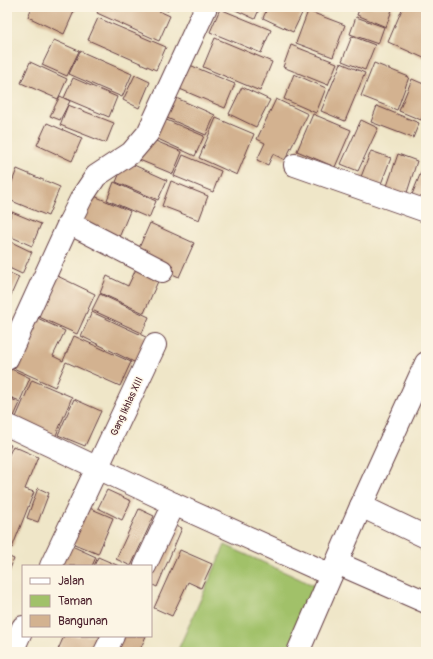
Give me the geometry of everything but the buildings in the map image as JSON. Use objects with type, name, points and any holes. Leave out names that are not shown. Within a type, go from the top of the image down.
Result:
[{"type":"street","points":[[7,359],[82,197],[96,176],[131,153],[148,133],[206,7]]},
{"type":"street","points":[[295,165],[426,211]]},
{"type":"street","points":[[69,223],[162,271]]},
{"type":"street","name":"Gang Ikhlas XIII","points":[[51,565],[96,467],[155,345]]},
{"type":"street","points":[[298,652],[361,506],[426,363]]},
{"type":"street","points":[[7,425],[174,504],[334,569],[426,602]]},
{"type":"street","points":[[145,565],[174,504]]},
{"type":"street","points":[[361,506],[426,537]]},
{"type":"street","points":[[105,652],[112,637]]},
{"type":"green space","points":[[225,545],[324,590],[296,652],[177,652]]}]
